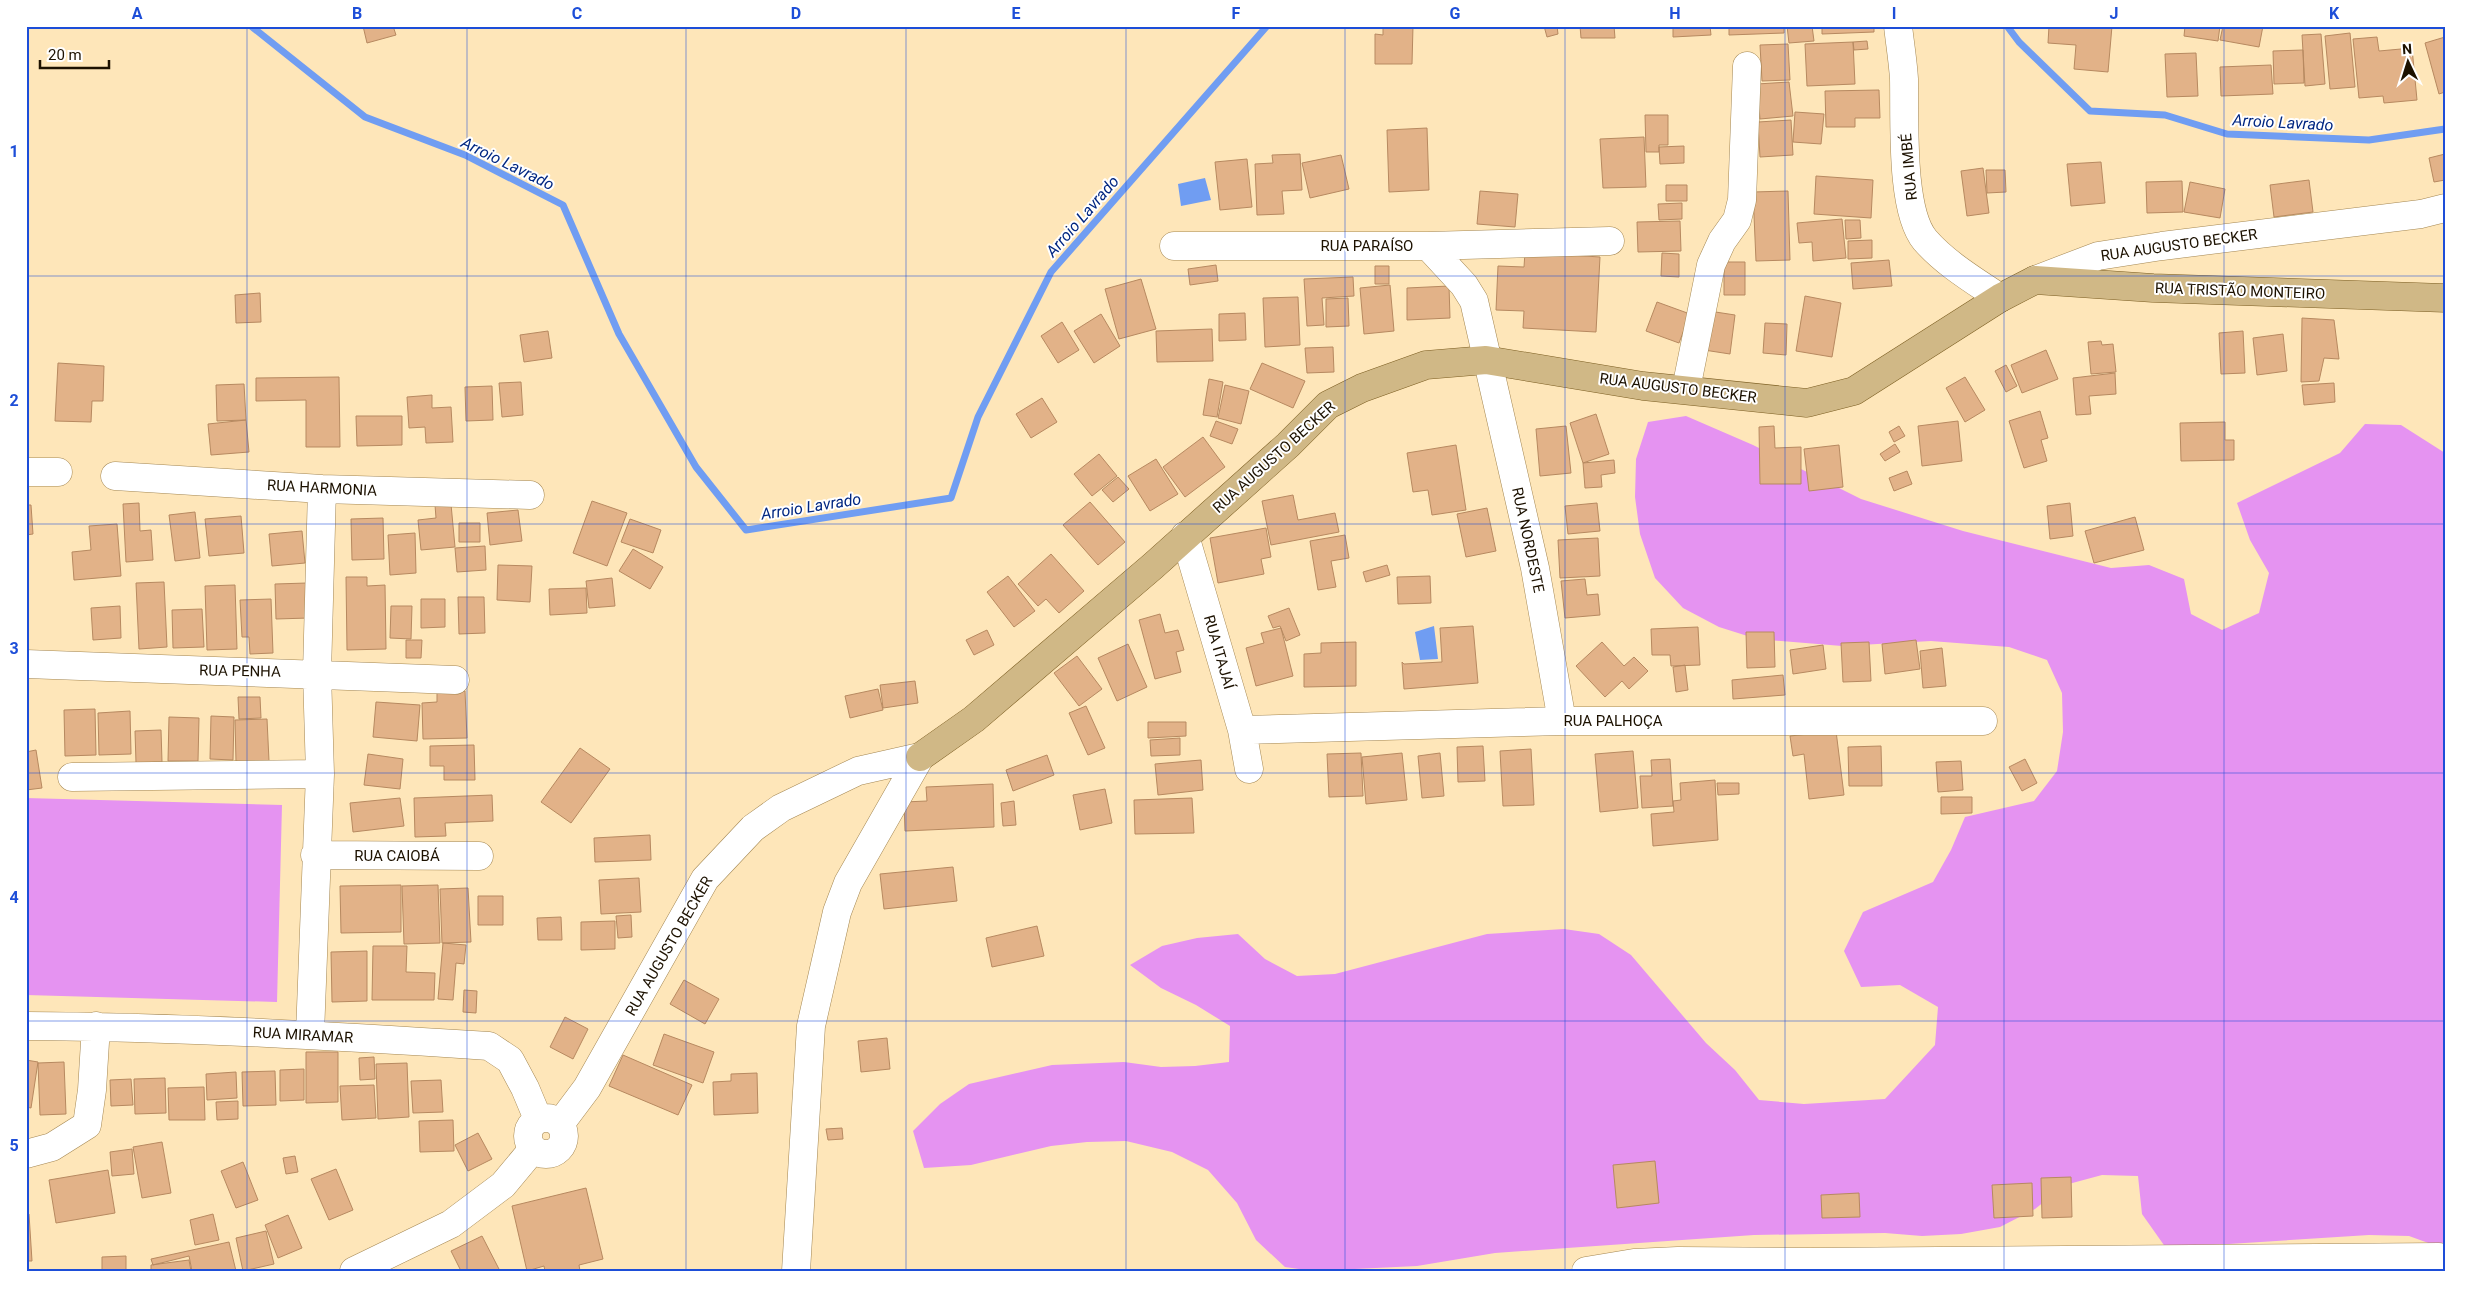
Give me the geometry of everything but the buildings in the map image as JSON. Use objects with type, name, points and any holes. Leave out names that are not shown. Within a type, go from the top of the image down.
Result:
[{"type":"main road","name":"RUA AUGUSTO BECKER","points":[[920,757],[974,719],[1288,445],[1328,405],[1362,388],[1426,365],[1486,360],[1642,386],[1686,389],[1807,403],[1854,391],[2000,298],[2035,280]]},
{"type":"main road","name":"RUA TRISTÃO MONTEIRO","points":[[2035,280],[2153,288],[2445,298]]},
{"type":"street","name":"RUA IMBÉ","points":[[1898,26],[1904,76],[1907,181],[1914,221],[1925,239],[1957,268],[2000,298]]},
{"type":"street","points":[[1686,389],[1711,266],[1722,241],[1737,220],[1742,200],[1747,66]]},
{"type":"street","name":"RUA AUGUSTO BECKER","points":[[2035,280],[2098,256],[2420,214],[2445,208]]},
{"type":"street","points":[[1428,246],[1610,241]]},
{"type":"street","name":"RUA PARAÍSO","points":[[1174,246],[1428,246],[1464,285],[1474,301],[1486,360]]},
{"type":"street","name":"RUA NORDESTE","points":[[1486,360],[1535,568],[1562,721]]},
{"type":"street","points":[[26,472],[58,472]]},
{"type":"street","name":"RUA HARMONIA","points":[[115,476],[322,489],[530,495]]},
{"type":"street","points":[[310,1034],[315,856],[320,774],[318,673],[322,489]]},
{"type":"street","name":"RUA ITAJAÍ","points":[[1185,536],[1242,730],[1250,769]]},
{"type":"street","name":"RUA PENHA","points":[[26,664],[318,673],[454,680]]},
{"type":"street","name":"RUA PALHOÇA","points":[[1242,730],[1562,721],[1983,721]]},
{"type":"street","points":[[796,1271],[811,1026],[836,912],[848,883],[920,757]]},
{"type":"street","name":"RUA AUGUSTO BECKER","points":[[549,1121],[587,1088],[705,879],[753,828],[781,808],[858,771],[920,757]]},
{"type":"street","points":[[72,777],[320,774]]},
{"type":"street","name":"RUA CAIOBÁ","points":[[315,856],[479,856]]},
{"type":"street","name":"RUA MIRAMAR","points":[[26,1026],[96,1026],[310,1034],[489,1046],[510,1060],[525,1088],[549,1121]]},
{"type":"street","points":[[26,1154],[52,1147],[87,1125],[92,1090],[96,1026]]},
{"type":"street","points":[[354,1271],[451,1224],[503,1185],[533,1149],[548,1154],[555,1151],[564,1138],[549,1121]]},
{"type":"street","points":[[1586,1271],[1634,1263],[1678,1261],[1820,1262],[2439,1257]]},
{"type":"shaded area","points":[[1686,416],[1753,445],[1861,499],[1963,531],[2111,568],[2149,565],[2184,579],[2191,614],[2222,630],[2259,613],[2269,573],[2250,540],[2237,503],[2340,453],[2365,424],[2401,425],[2445,453],[2445,1249],[2409,1236],[2369,1235],[2166,1248],[2142,1214],[2138,1176],[2102,1175],[2065,1185],[2035,1209],[2000,1227],[1961,1234],[1922,1236],[1885,1233],[1754,1235],[1495,1253],[1417,1266],[1313,1271],[1285,1267],[1256,1240],[1237,1203],[1208,1170],[1172,1152],[1126,1141],[1087,1142],[1051,1146],[971,1165],[924,1168],[913,1131],[940,1104],[969,1084],[1052,1065],[1124,1062],[1161,1067],[1229,1062],[1230,1026],[1196,1005],[1161,988],[1130,965],[1162,946],[1197,938],[1238,934],[1265,959],[1297,976],[1335,974],[1487,934],[1564,929],[1599,934],[1631,955],[1706,1043],[1735,1070],[1759,1100],[1804,1104],[1885,1099],[1935,1045],[1938,1007],[1900,985],[1861,987],[1844,951],[1863,912],[1933,882],[1951,850],[1965,817],[2034,801],[2057,771],[2063,732],[2062,693],[2047,660],[2009,647],[1931,641],[1842,646],[1757,639],[1719,627],[1683,608],[1655,578],[1640,534],[1635,497],[1636,459],[1648,422]]},
{"type":"shaded area","points":[[26,798],[282,805],[277,1002],[26,995]]},
{"type":"water","points":[[1205,178],[1211,200],[1181,206],[1178,184]]},
{"type":"water","points":[[1434,626],[1438,659],[1420,660],[1415,632]]},
{"type":"waterway","name":"Arroio Lavrado","points":[[251,26],[365,117],[465,155],[563,205],[619,334],[696,467],[746,530],[951,498],[978,417],[1051,272],[1267,26]]},
{"type":"waterway","name":"Arroio Lavrado","points":[[2007,26],[2019,42],[2090,111],[2165,115],[2227,134],[2369,140],[2445,129]]}]
